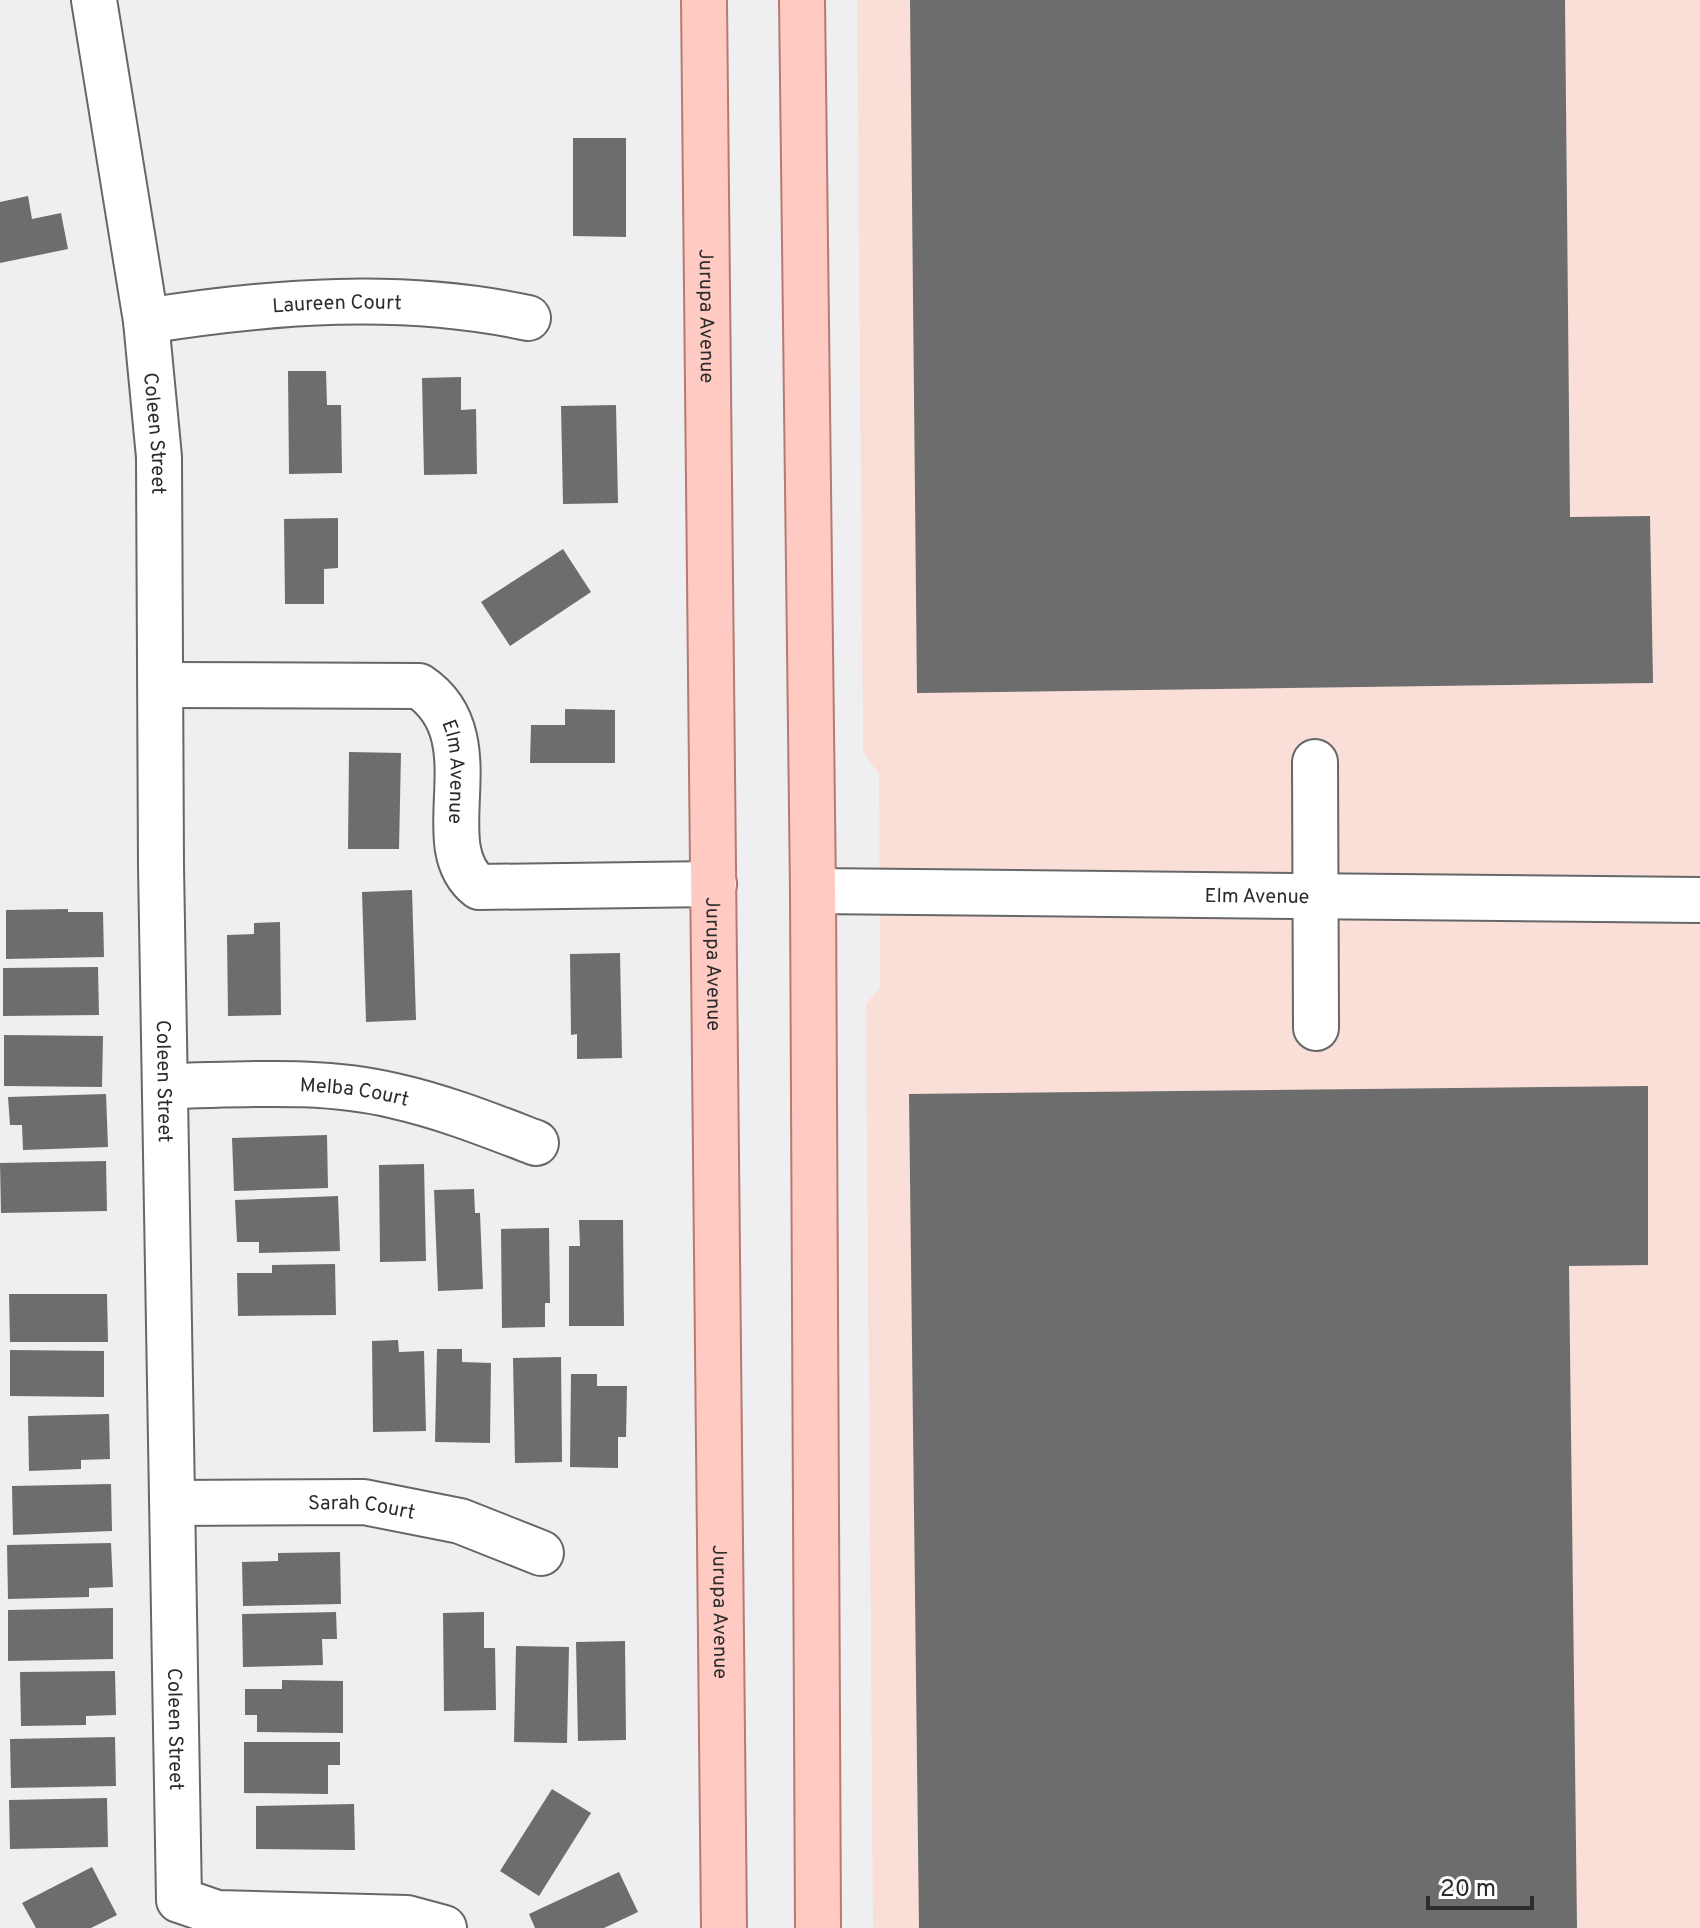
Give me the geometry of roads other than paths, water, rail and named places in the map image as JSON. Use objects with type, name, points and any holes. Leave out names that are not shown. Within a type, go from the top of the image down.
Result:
[{"type":"main road","name":"Jurupa Avenue","points":[[704,0],[724,1928]]},
{"type":"main road","points":[[802,0],[813,891],[818,1928]]},
{"type":"street","name":"Coleen Street","points":[[94,0],[146,321],[159,457],[163,685],[161,866],[179,1900],[217,1913],[407,1918],[444,1928]]},
{"type":"street","name":"Laureen Court","points":[[146,321],[255,305],[359,301],[454,304],[528,318]]},
{"type":"street","name":"Elm Avenue","points":[[163,685],[419,686],[443,705],[456,731],[461,859],[470,880],[479,887],[714,884]]},
{"type":"street","points":[[1315,762],[1316,1028]]},
{"type":"street","name":"Elm Avenue","points":[[813,891],[1700,900]]},
{"type":"street","name":"Melba Court","points":[[167,1086],[288,1085],[393,1095],[465,1116],[536,1143]]},
{"type":"street","name":"Sarah Court","points":[[174,1503],[364,1502],[460,1521],[541,1553]]}]
